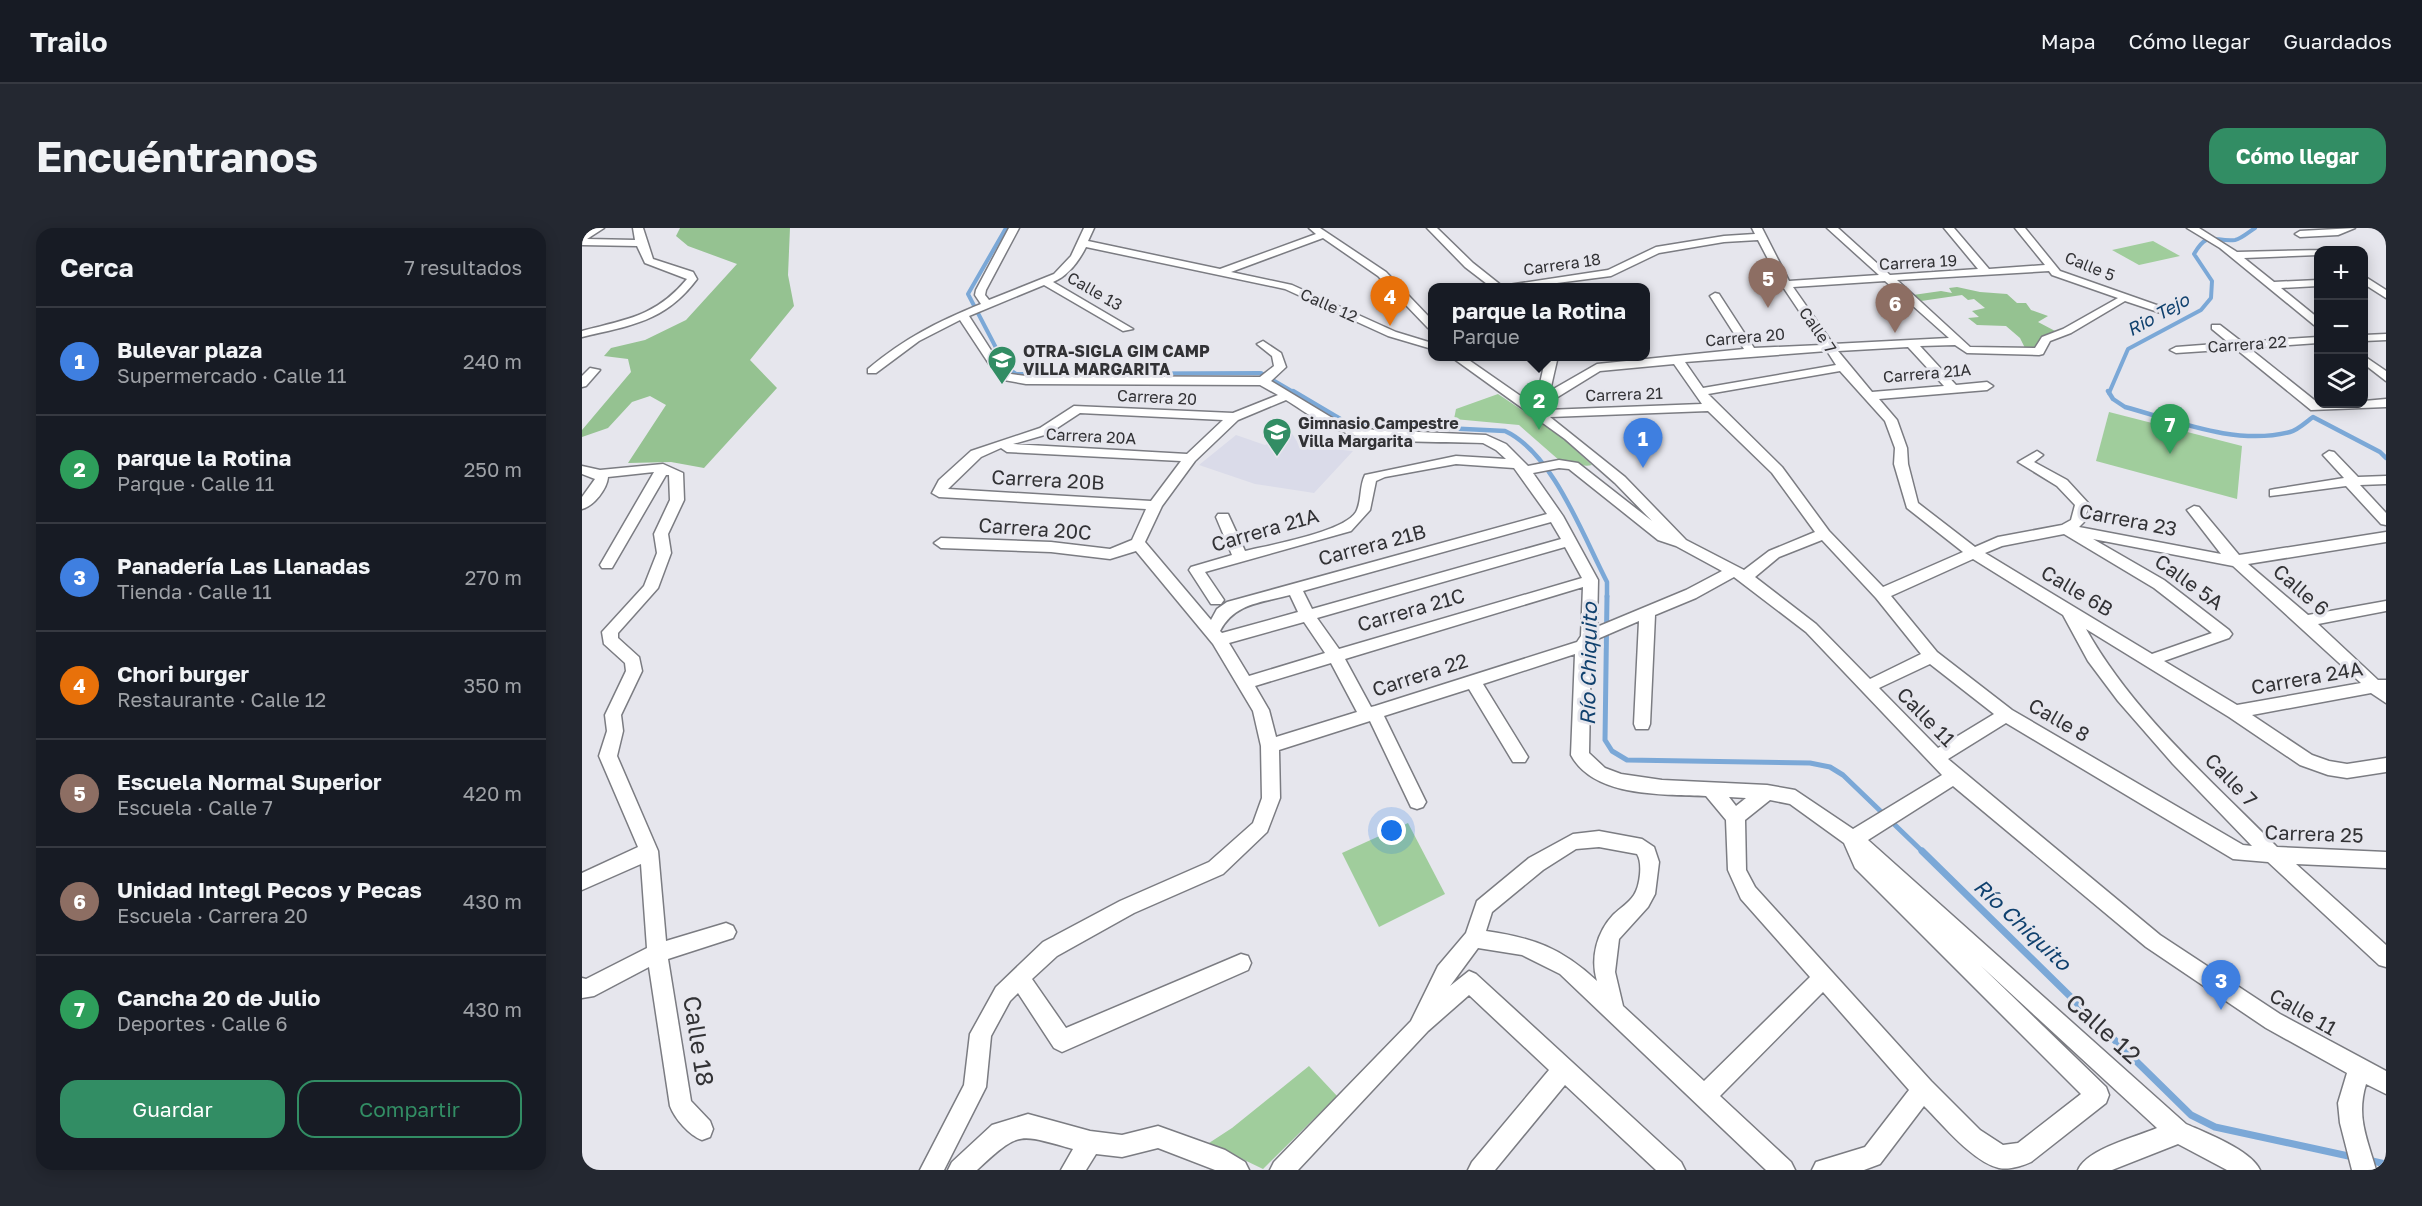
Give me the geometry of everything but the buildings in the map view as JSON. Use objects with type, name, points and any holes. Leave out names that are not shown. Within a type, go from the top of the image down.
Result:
[{"type":"street","points":[[582,238],[599,228]]},
{"type":"street","points":[[582,334],[652,316],[669,305],[692,279],[689,274],[649,261],[641,243],[638,228]]},
{"type":"street","points":[[1014,228],[981,290],[976,310],[999,371],[1008,377],[1265,380],[1335,425],[1350,430],[1374,434],[1486,439],[1501,447],[1526,468],[1571,541],[1591,580]]},
{"type":"street","points":[[872,371],[898,348],[922,333],[1058,276],[1076,257],[1089,228]]},
{"type":"street","points":[[1314,228],[1382,274],[1428,322]]},
{"type":"street","points":[[1432,228],[1491,283]]},
{"type":"street","points":[[1832,228],[1886,279],[1931,313],[1967,350],[2039,352],[2046,339],[2067,331],[2120,301],[2088,285]]},
{"type":"street","points":[[1949,228],[1987,273]]},
{"type":"street","name":"Calle 5","points":[[2020,228],[2056,273],[2164,311]]},
{"type":"street","points":[[2297,231],[2338,232],[2350,228]]},
{"type":"street","points":[[2194,229],[2224,246],[2314,319]]},
{"type":"street","points":[[2297,231],[2319,246]]},
{"type":"street","name":"Calle 7","points":[[1758,233],[1786,284],[1843,367],[1870,396]]},
{"type":"street","name":"Carrera 18","points":[[1552,283],[1611,273],[1666,248],[1758,233]]},
{"type":"street","points":[[1223,272],[1325,234]]},
{"type":"street","points":[[582,242],[641,243]]},
{"type":"street","name":"Calle 12","points":[[1083,243],[1288,286],[1392,334],[1428,345]]},
{"type":"street","points":[[2234,255],[2314,252]]},
{"type":"street","name":"Carrera 19","points":[[1786,284],[2052,268]]},
{"type":"street","points":[[2368,281],[2386,280]]},
{"type":"street","name":"Calle 13","points":[[1046,282],[1127,329]]},
{"type":"street","points":[[2270,285],[2314,283]]},
{"type":"street","points":[[2368,283],[2386,295]]},
{"type":"street","points":[[1715,296],[1751,352]]},
{"type":"street","points":[[2216,327],[2315,406],[2386,403]]},
{"type":"street","points":[[2368,338],[2386,337]]},
{"type":"street","name":"Carrera 22","points":[[2176,350],[2314,340]]},
{"type":"street","name":"Carrera 20","points":[[1540,408],[1597,368],[1751,352],[1959,341]]},
{"type":"street","points":[[1263,344],[1277,355],[1278,369],[1265,380]]},
{"type":"street","points":[[1911,344],[1953,389]]},
{"type":"street","name":"Calle 8","points":[[1677,360],[1711,407],[1777,470],[1824,534],[1881,594],[1931,656],[2006,715],[2240,853]]},
{"type":"street","name":"Calle 11","points":[[1462,361],[1540,408],[1620,480],[1681,543],[1738,575],[1811,628],[1954,776],[2153,941],[2273,1021],[2386,1083]]},
{"type":"street","points":[[1540,408],[1551,361]]},
{"type":"street","points":[[2368,362],[2386,377]]},
{"type":"street","points":[[1700,392],[1843,367]]},
{"type":"street","points":[[582,383],[594,370]]},
{"type":"street","name":"Carrera 21A","points":[[1870,396],[1987,386]]},
{"type":"street","points":[[932,1170],[975,1087],[981,1034],[1003,994],[1019,977],[1050,949],[1127,907],[1216,868],[1261,827],[1271,798],[1270,746],[1261,710],[1216,636],[1132,546],[1155,505],[1190,458],[1234,417],[1288,395]]},
{"type":"street","name":"Calle 6B","points":[[1870,396],[1892,420],[1901,448],[1902,464],[1912,505],[1972,552],[2235,712],[2306,760],[2328,768],[2347,771],[2386,765]]},
{"type":"street","name":"Carrera 21","points":[[1540,408],[1711,407]]},
{"type":"street","name":"Carrera 20","points":[[991,447],[1044,431],[1078,409],[1234,417]]},
{"type":"street","name":"Carrera 20A","points":[[991,447],[1190,458]]},
{"type":"street","name":"Carrera 20B","points":[[991,447],[956,471],[944,483],[939,493],[1155,505]]},
{"type":"street","points":[[2037,455],[2025,462],[2062,483],[2082,504],[2078,522],[2066,529]]},
{"type":"street","points":[[2329,455],[2386,521]]},
{"type":"street","name":"Carrera 21A","points":[[1216,600],[1196,570],[1346,528],[1359,519],[1368,501],[1367,486],[1370,478],[1456,460],[1526,468]]},
{"type":"street","points":[[1526,468],[1558,464],[1573,466],[1663,537],[1681,543]]},
{"type":"street","points":[[607,566],[663,468]]},
{"type":"street","points":[[582,470],[600,474],[663,468],[676,473],[678,486],[677,500],[661,534],[664,553],[651,588],[610,632],[610,640],[633,661],[634,671],[613,715],[615,731],[608,756],[612,770],[649,851],[582,882]]},
{"type":"street","points":[[582,505],[599,487],[602,479],[600,474]]},
{"type":"street","points":[[2275,493],[2352,480],[2386,480]]},
{"type":"street","name":"Calle 6","points":[[2194,510],[2209,533],[2234,561],[2306,621],[2382,690]]},
{"type":"street","name":"Carrera 21B","points":[[1216,636],[1222,613],[1232,606],[1556,516]]},
{"type":"street","points":[[1223,517],[1240,556]]},
{"type":"street","name":"Carrera 23","points":[[1881,594],[1998,542],[2066,529],[2234,561]]},
{"type":"street","name":"Calle 5A","points":[[2066,529],[2159,584],[2224,634],[2151,660]]},
{"type":"street","points":[[1738,575],[1774,554],[1824,534]]},
{"type":"street","points":[[2234,561],[2386,537]]},
{"type":"street","points":[[1216,636],[1308,616],[1571,541]]},
{"type":"street","name":"Carrera 20C","points":[[941,543],[1051,547],[1110,554],[1132,546]]},
{"type":"street","name":"Carrera 22","points":[[1270,746],[1473,681],[1590,638],[1627,620],[1738,575]]},
{"type":"street","name":"Calle 12","points":[[1591,580],[1590,638],[1580,755],[1590,767],[1599,774],[1620,781],[1662,788],[1767,792],[1795,797],[1873,854],[2178,1132],[2211,1147],[2248,1170]]},
{"type":"street","name":"Carrera 21C","points":[[1244,683],[1591,580]]},
{"type":"street","points":[[1294,589],[1308,616],[1335,655],[1370,714],[1417,802]]},
{"type":"street","points":[[2306,621],[2386,606]]},
{"type":"street","points":[[1641,724],[1644,646],[1648,612]]},
{"type":"street","name":"Calle 7","points":[[2070,612],[2094,657],[2124,697],[2179,759],[2272,854],[2386,958]]},
{"type":"street","points":[[1868,687],[1931,656]]},
{"type":"street","points":[[1473,681],[1519,757]]},
{"type":"street","name":"Carrera 24A","points":[[2235,712],[2382,690]]},
{"type":"street","points":[[1936,758],[2006,715]]},
{"type":"street","points":[[1710,789],[1735,817],[1738,837],[1737,870],[1748,893],[1923,1089],[1972,1138],[2001,1157],[2023,1154],[2098,1095],[1862,862],[1852,840],[1954,776]]},
{"type":"street","points":[[1735,817],[1767,792]]},
{"type":"street","points":[[1419,1028],[1445,973],[1474,938],[1484,907],[1536,864],[1574,842],[1586,838],[1642,847],[1648,852],[1650,859],[1647,893],[1643,901],[1614,929],[1605,953],[1604,975],[1614,1002],[1612,1009]]},
{"type":"street","name":"Calle 18","points":[[649,851],[657,953],[681,1106],[702,1129]]},
{"type":"street","name":"Carrera 25","points":[[2240,853],[2386,860]]},
{"type":"street","points":[[584,988],[657,953],[726,932]]},
{"type":"street","points":[[1474,938],[1525,946],[1544,953],[1568,967],[1783,1170]]},
{"type":"street","points":[[1019,977],[1062,1041],[1241,963]]},
{"type":"street","points":[[1705,1095],[1824,977]]},
{"type":"street","points":[[1282,1170],[1419,1028],[1469,981],[1672,1170]]},
{"type":"street","points":[[2360,1069],[2349,1103],[2351,1124],[2364,1170]]},
{"type":"street","points":[[1479,1170],[1563,1070]]},
{"type":"street","points":[[1824,1170],[1872,1156],[1923,1089]]},
{"type":"street","points":[[960,1170],[1000,1132],[1028,1125],[1090,1142],[1122,1146],[1158,1137],[1214,1164],[1237,1170]]},
{"type":"street","points":[[2090,1170],[2110,1158],[2178,1132]]},
{"type":"street","points":[[1073,1170],[1090,1142]]},
{"type":"shaded area","name":"Gimnasio Campestre Villa Margarita","points":[[1291,432],[1300,446],[1353,451],[1314,493],[1255,484],[1199,465],[1236,435],[1265,445]]},
{"type":"green space","points":[[680,228],[790,228],[788,275],[794,306],[750,360],[777,388],[704,468],[671,462],[628,463],[666,405],[650,396],[632,402],[608,428],[582,437],[582,430],[631,372],[628,359],[604,356],[611,348],[645,340],[686,320],[737,264],[688,246],[676,236]]},
{"type":"green space","points":[[2153,241],[2180,256],[2139,265],[2112,250]]},
{"type":"green space","points":[[1957,287],[2007,294],[2017,303],[2026,303],[2031,310],[2048,316],[2038,322],[2057,332],[2035,351],[2025,348],[2020,338],[2006,326],[1977,325],[1968,318],[1979,317],[1972,311],[1985,308],[1974,299],[1968,300],[1962,295],[1921,301],[1913,295],[1941,291],[1952,293],[1949,288]]},
{"type":"green space","points":[[1498,394],[1559,435],[1592,465],[1584,466],[1560,461],[1519,425],[1454,419],[1456,409]]},
{"type":"green space","points":[[2109,412],[2242,446],[2237,499],[2096,461]]},
{"type":"green space","points":[[1408,823],[1445,894],[1379,927],[1342,853]]},
{"type":"green space","points":[[1309,1066],[1337,1096],[1263,1169],[1209,1143],[1232,1128]]},
{"type":"waterway","name":"Río Chiquito","points":[[1006,228],[968,294],[1006,367],[1016,374],[1261,373],[1295,393]]},
{"type":"waterway","name":"Rio Tejo","points":[[2109,393],[2128,349],[2201,310],[2211,298],[2212,281],[2194,254],[2203,242],[2212,239],[2237,239],[2255,228]]},
{"type":"waterway","name":"Río Chiquito","points":[[1293,391],[1342,420],[1363,424],[1505,431],[1522,442],[1538,457],[1565,498],[1607,582],[1607,596]]},
{"type":"waterway","name":"Rio Tejo","points":[[2109,393],[2113,399],[2125,407],[2186,425],[2228,434],[2270,436],[2290,432],[2313,417],[2380,452],[2386,458]]},
{"type":"waterway","name":"Río Chiquito","points":[[1607,596],[1605,740],[1612,751],[1627,760],[1810,763],[1830,767],[1843,775],[1924,853]]},
{"type":"waterway","name":"Río Chiquito","points":[[1922,851],[2191,1115],[2215,1127],[2353,1157]]},
{"type":"waterway","name":"Río Chiquito","points":[[2368,1160],[2386,1164]]},
{"type":"place","name":"Escuela Normal Superior","points":[[1768,308]]},
{"type":"place","name":"Chori burger","points":[[1390,326]]},
{"type":"place","name":"Unidad Integl Pecos y Pecas","points":[[1895,333]]},
{"type":"place","name":"OTRA-SIGLA GIM CAMP VILLA MARGARITA","points":[[1002,386]]},
{"type":"place","name":"parque la Rotina","points":[[1539,430]]},
{"type":"place","name":"Cancha 20 de Julio","points":[[2170,454]]},
{"type":"place","name":"Gimnasio Campestre Villa Margarita","points":[[1277,458]]},
{"type":"place","name":"Bulevar plaza","points":[[1643,468]]},
{"type":"place","name":"Panadería Las Llanadas","points":[[2221,1010]]}]
